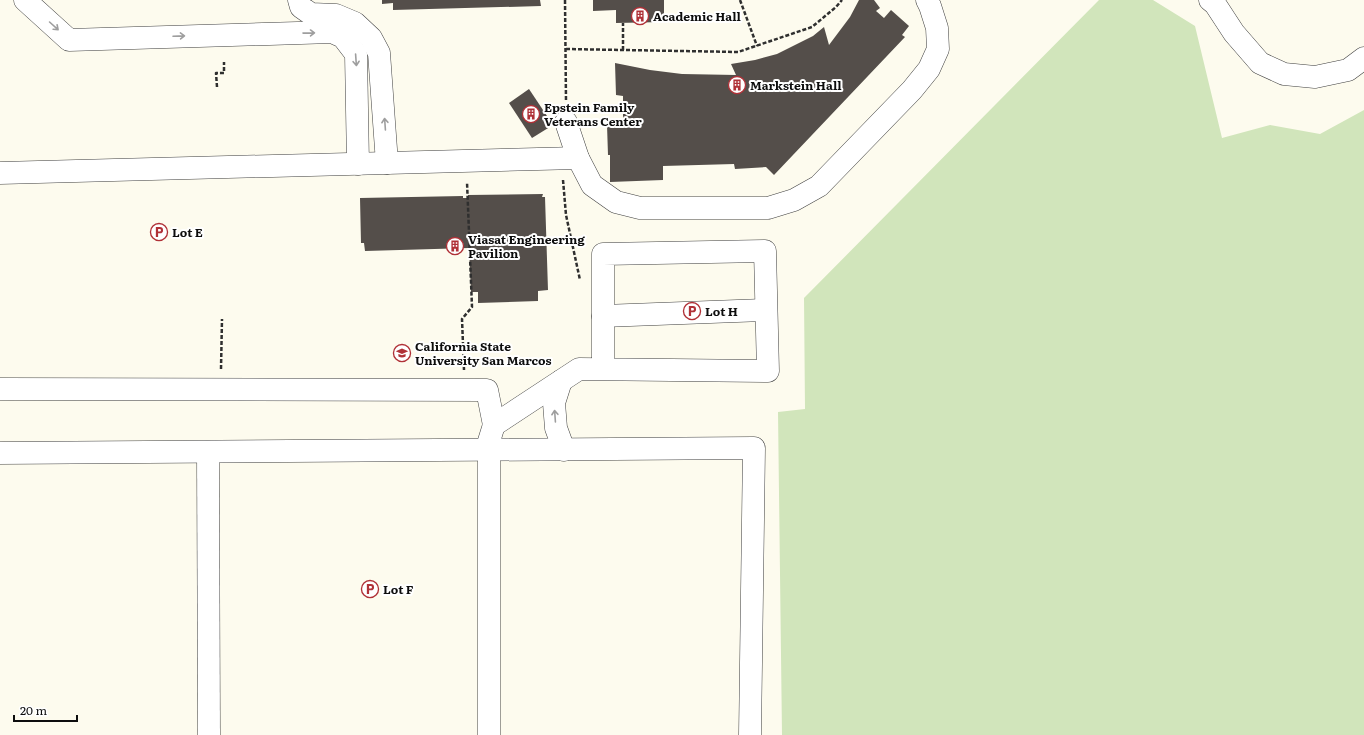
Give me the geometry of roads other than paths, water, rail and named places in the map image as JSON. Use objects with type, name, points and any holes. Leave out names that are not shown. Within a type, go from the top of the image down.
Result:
[{"type":"lane","points":[[25,0],[69,40],[332,32],[343,37],[356,54],[358,164]]},
{"type":"lane","points":[[300,0],[301,7],[311,14],[336,15],[355,23],[371,38],[379,52],[387,163]]},
{"type":"lane","points":[[566,122],[578,158],[592,185],[616,202],[640,208],[768,208],[794,200],[818,186],[912,90],[929,69],[938,49],[937,28],[927,0]]},
{"type":"lane","points":[[1210,0],[1215,4],[1234,33],[1260,63],[1284,74],[1315,77],[1348,70],[1364,58]]},
{"type":"lane","points":[[0,173],[578,158]]},
{"type":"lane","points":[[494,425],[579,369],[768,371],[765,251],[603,254],[603,369]]},
{"type":"lane","points":[[603,316],[766,310]]},
{"type":"lane","points":[[561,381],[554,403],[556,428],[564,450]]},
{"type":"lane","points":[[0,389],[487,390],[494,425],[489,441],[489,735]]},
{"type":"lane","points":[[0,453],[754,448],[750,735]]},
{"type":"lane","points":[[208,452],[209,735]]},
{"type":"place","name":"Academic Hall","points":[[640,16]]},
{"type":"place","name":"Markstein Hall","points":[[737,85]]},
{"type":"place","name":"Epstein Family Veterans Center","points":[[531,114]]},
{"type":"place","name":"Lot E","points":[[159,232]]},
{"type":"place","name":"Viasat Engineering Pavilion","points":[[455,246]]},
{"type":"place","name":"Lot H","points":[[692,311]]},
{"type":"place","name":"California State University San Marcos","points":[[402,353]]},
{"type":"place","name":"Lot F","points":[[370,589]]}]
